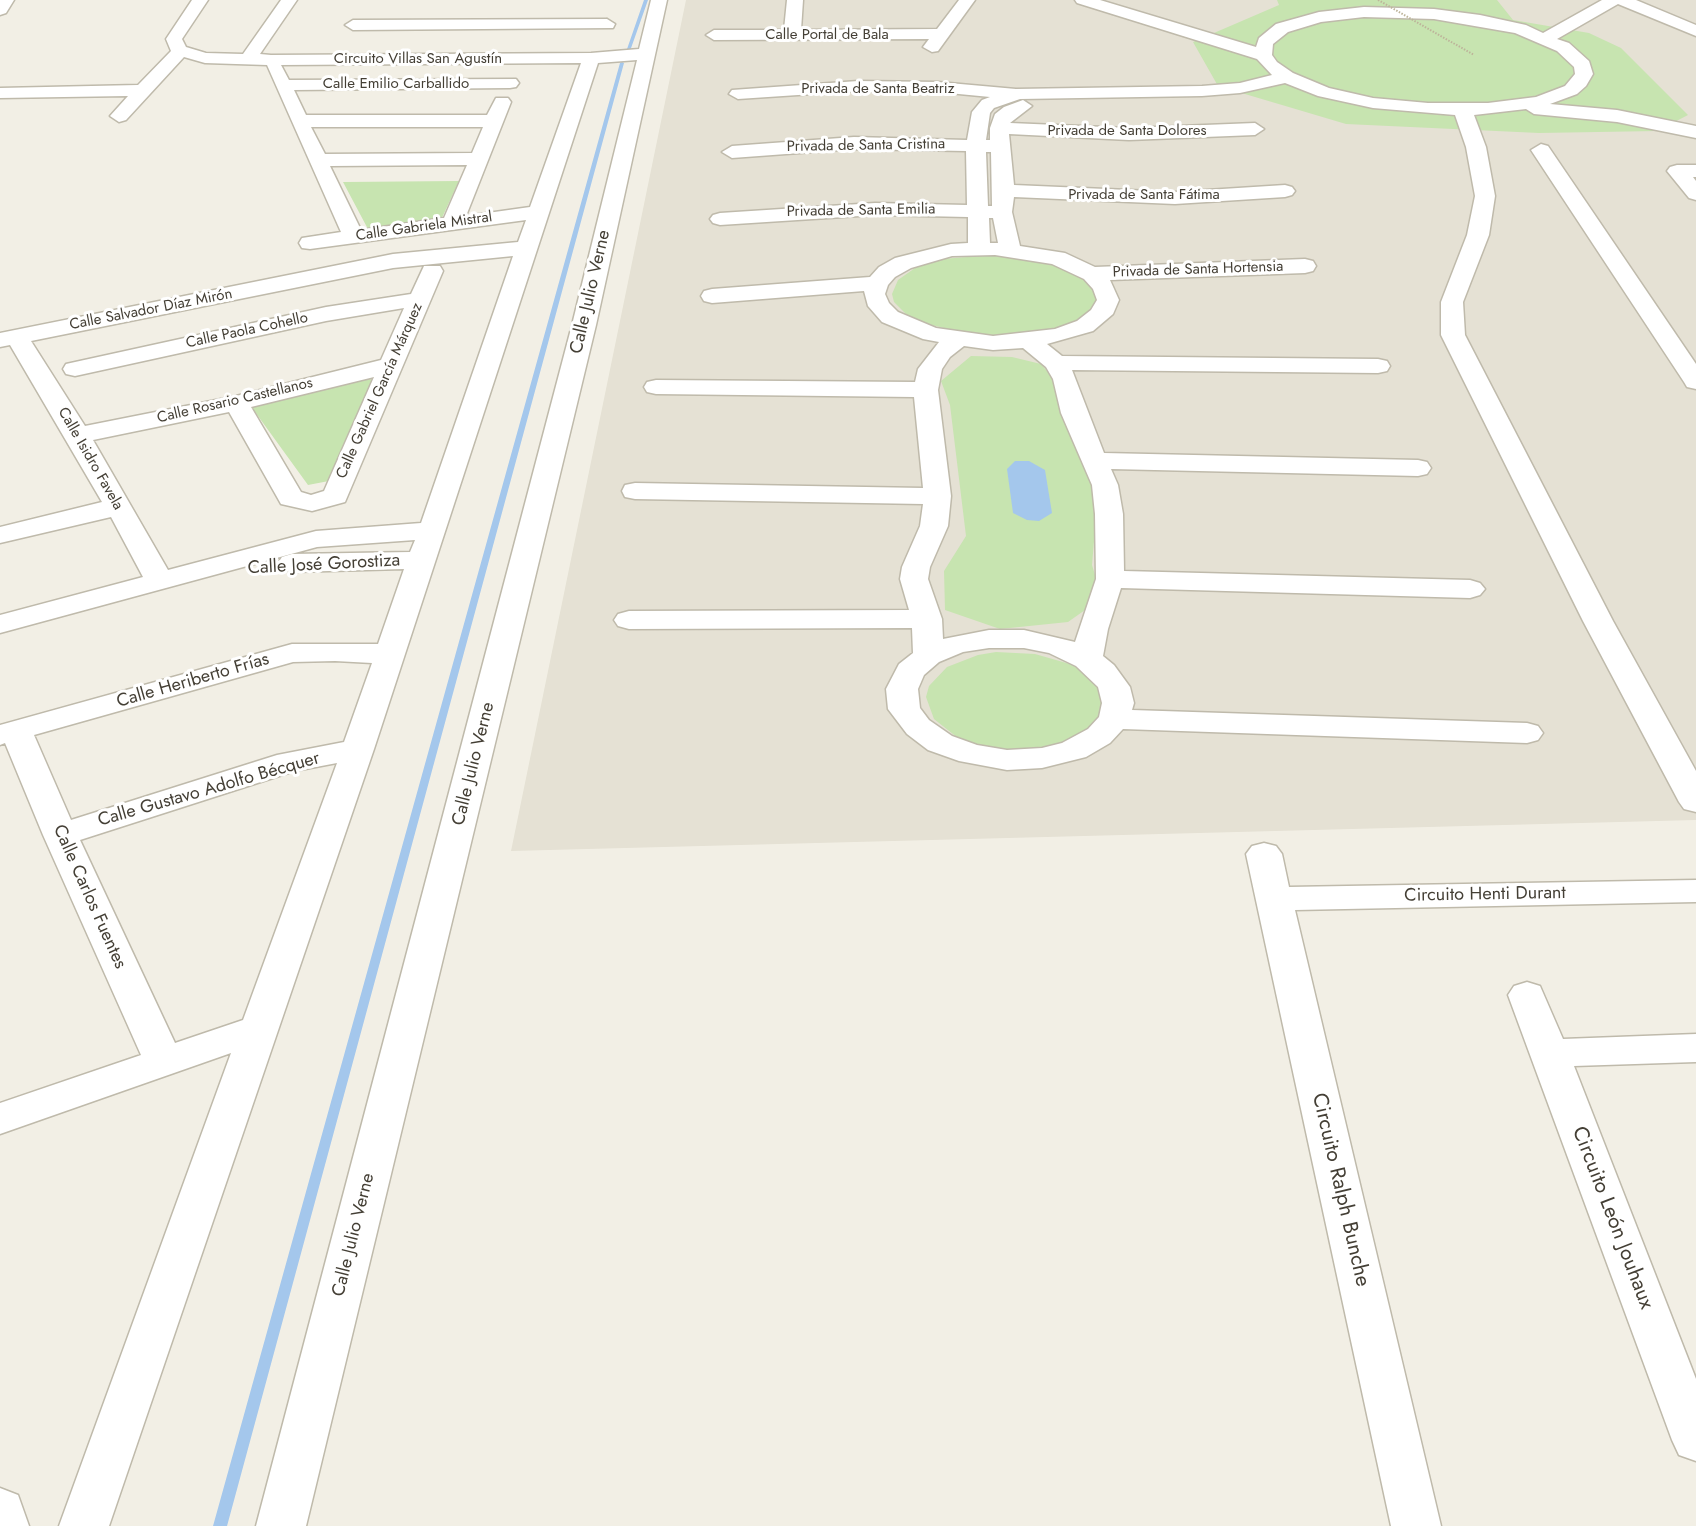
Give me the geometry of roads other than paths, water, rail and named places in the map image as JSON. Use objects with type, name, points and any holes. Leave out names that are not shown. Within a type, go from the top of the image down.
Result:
[{"type":"street","points":[[0,10],[6,0]]},
{"type":"street","points":[[119,116],[143,90],[185,53],[174,44],[174,39],[200,0]]},
{"type":"street","points":[[248,60],[289,0]]},
{"type":"street","name":"Calle Julio Verne","points":[[281,1526],[584,325],[644,54],[659,0]]},
{"type":"street","points":[[792,35],[795,0]]},
{"type":"street","name":"Calle Portal de Bala","points":[[714,35],[792,35],[936,41],[967,0]]},
{"type":"street","points":[[1083,0],[1263,55]]},
{"type":"street","points":[[1120,0],[1227,32],[1270,35],[1332,7],[1410,12],[1480,20],[1520,29],[1546,38],[1576,56],[1583,65],[1584,74],[1580,82],[1564,93],[1517,106]]},
{"type":"street","points":[[1466,0],[1480,20]]},
{"type":"street","points":[[1546,38],[1614,0]]},
{"type":"street","points":[[1622,0],[1696,31]]},
{"type":"street","points":[[392,25],[401,8]]},
{"type":"street","points":[[561,24],[567,8]]},
{"type":"street","points":[[1520,29],[1540,20]]},
{"type":"street","points":[[353,26],[607,24]]},
{"type":"street","points":[[431,58],[447,25]]},
{"type":"street","points":[[486,58],[500,25]]},
{"type":"street","points":[[1270,35],[1262,48],[1263,55],[1271,66],[1287,77],[1304,85],[1373,103],[1463,110],[1517,106],[1696,124]]},
{"type":"street","name":"Circuito Villas San Agustín","points":[[185,53],[248,60],[591,58],[644,54]]},
{"type":"street","points":[[453,224],[520,58]]},
{"type":"street","points":[[84,1526],[358,749],[591,58]]},
{"type":"street","points":[[271,60],[354,237]]},
{"type":"street","points":[[978,71],[978,90]]},
{"type":"street","points":[[1130,71],[1140,90]]},
{"type":"street","points":[[1584,74],[1607,91],[1665,121],[1696,132]]},
{"type":"street","points":[[979,248],[976,210],[976,145],[981,112],[988,104],[1018,94],[1240,88],[1287,77]]},
{"type":"street","name":"Calle Emilio Carballido","points":[[283,85],[510,84]]},
{"type":"street","points":[[1010,249],[1002,212],[1004,190],[1000,137],[1002,118],[1011,111],[1046,101],[1228,98],[1304,85]]},
{"type":"street","name":"Privada de Santa Beatriz","points":[[738,94],[858,86],[978,90],[1018,94]]},
{"type":"street","points":[[0,93],[143,90]]},
{"type":"street","points":[[1463,110],[1476,147],[1485,196],[1478,235],[1452,302],[1453,335],[1598,621],[1696,802]]},
{"type":"street","points":[[300,121],[495,121]]},
{"type":"street","name":"Privada de Santa Dolores","points":[[1000,137],[1255,129]]},
{"type":"street","name":"Privada de Santa Cristina","points":[[732,152],[854,143],[976,145],[1000,137]]},
{"type":"street","points":[[1541,150],[1696,382]]},
{"type":"street","points":[[318,160],[479,159]]},
{"type":"street","points":[[1696,171],[1677,171],[1696,194]]},
{"type":"street","name":"Privada de Santa Fátima","points":[[1004,190],[1072,196],[1164,198],[1285,191]]},
{"type":"street","name":"Privada de Santa Emilia","points":[[720,219],[833,210],[1002,212]]},
{"type":"street","name":"Calle Gabriela Mistral","points":[[310,243],[539,212]]},
{"type":"street","points":[[979,248],[1010,249],[1057,258],[1092,274],[1104,287],[1108,300],[1101,314],[1085,326],[1059,335],[1028,341],[993,343],[957,340],[931,334],[890,317],[874,294],[877,283],[887,272],[903,263],[942,252],[979,248]]},
{"type":"street","name":"Calle Salvador Díaz Mirón","points":[[302,280],[432,271],[523,260]]},
{"type":"street","name":"Calle Salvador Díaz Mirón","points":[[8,338],[393,261],[523,260]]},
{"type":"street","name":"Privada de Santa Hortensia","points":[[1092,274],[1200,272],[1305,266]]},
{"type":"street","name":"Calle Gabriel García Márquez","points":[[236,403],[291,498],[304,503],[320,502],[335,496],[432,271]]},
{"type":"street","points":[[712,296],[877,283]]},
{"type":"street","name":"Calle Paola Cohello","points":[[75,369],[326,314],[420,299]]},
{"type":"street","name":"Calle Isidro Favela","points":[[8,338],[78,435],[161,582]]},
{"type":"street","points":[[928,656],[927,619],[914,579],[915,567],[934,526],[937,496],[926,390],[930,369],[942,352],[957,340]]},
{"type":"street","points":[[1028,341],[1056,363],[1065,379],[1074,413],[1105,485],[1109,514],[1110,579],[1093,629],[1087,659]]},
{"type":"street","points":[[1056,363],[1378,366]]},
{"type":"street","name":"Calle Rosario Castellanos","points":[[78,435],[236,403],[392,365]]},
{"type":"street","points":[[656,387],[926,390]]},
{"type":"street","points":[[1096,461],[1418,468]]},
{"type":"street","points":[[635,491],[937,496]]},
{"type":"street","points":[[0,535],[118,507]]},
{"type":"street","name":"Calle José Gorostiza","points":[[0,624],[192,575],[427,545]]},
{"type":"street","points":[[1110,579],[1470,589]]},
{"type":"street","points":[[629,620],[927,619]]},
{"type":"street","points":[[989,639],[1012,639],[1058,646],[1087,659],[1103,672],[1114,687],[1118,703],[1114,719],[1099,736],[1074,750],[1042,758],[1007,760],[971,754],[940,743],[918,728],[904,709],[902,689],[910,671],[928,656],[956,644],[989,639]]},
{"type":"street","name":"Calle Heriberto Frías","points":[[8,732],[292,653],[390,654]]},
{"type":"street","points":[[1114,719],[1527,733]]},
{"type":"street","name":"Calle Carlos Fuentes","points":[[8,732],[60,835],[164,1062]]},
{"type":"street","name":"Calle Gustavo Adolfo Bécquer","points":[[60,835],[289,762],[358,749]]},
{"type":"street","name":"Circuito Ralph Bunche","points":[[1264,854],[1416,1526]]},
{"type":"street","name":"Circuito Henti Durant","points":[[1274,899],[1696,891]]},
{"type":"street","name":"Circuito León Jouhaux","points":[[1527,995],[1696,1440]]},
{"type":"street","points":[[0,1119],[258,1029]]},
{"type":"street","points":[[1549,1053],[1696,1048]]},
{"type":"street","points":[[0,1510],[4,1526]]},
{"type":"water","points":[[1015,461],[1029,461],[1045,470],[1052,513],[1039,521],[1027,520],[1013,513],[1007,469]]},
{"type":"waterway","points":[[628,51],[646,0]]},
{"type":"waterway","points":[[220,1526],[622,63]]}]
